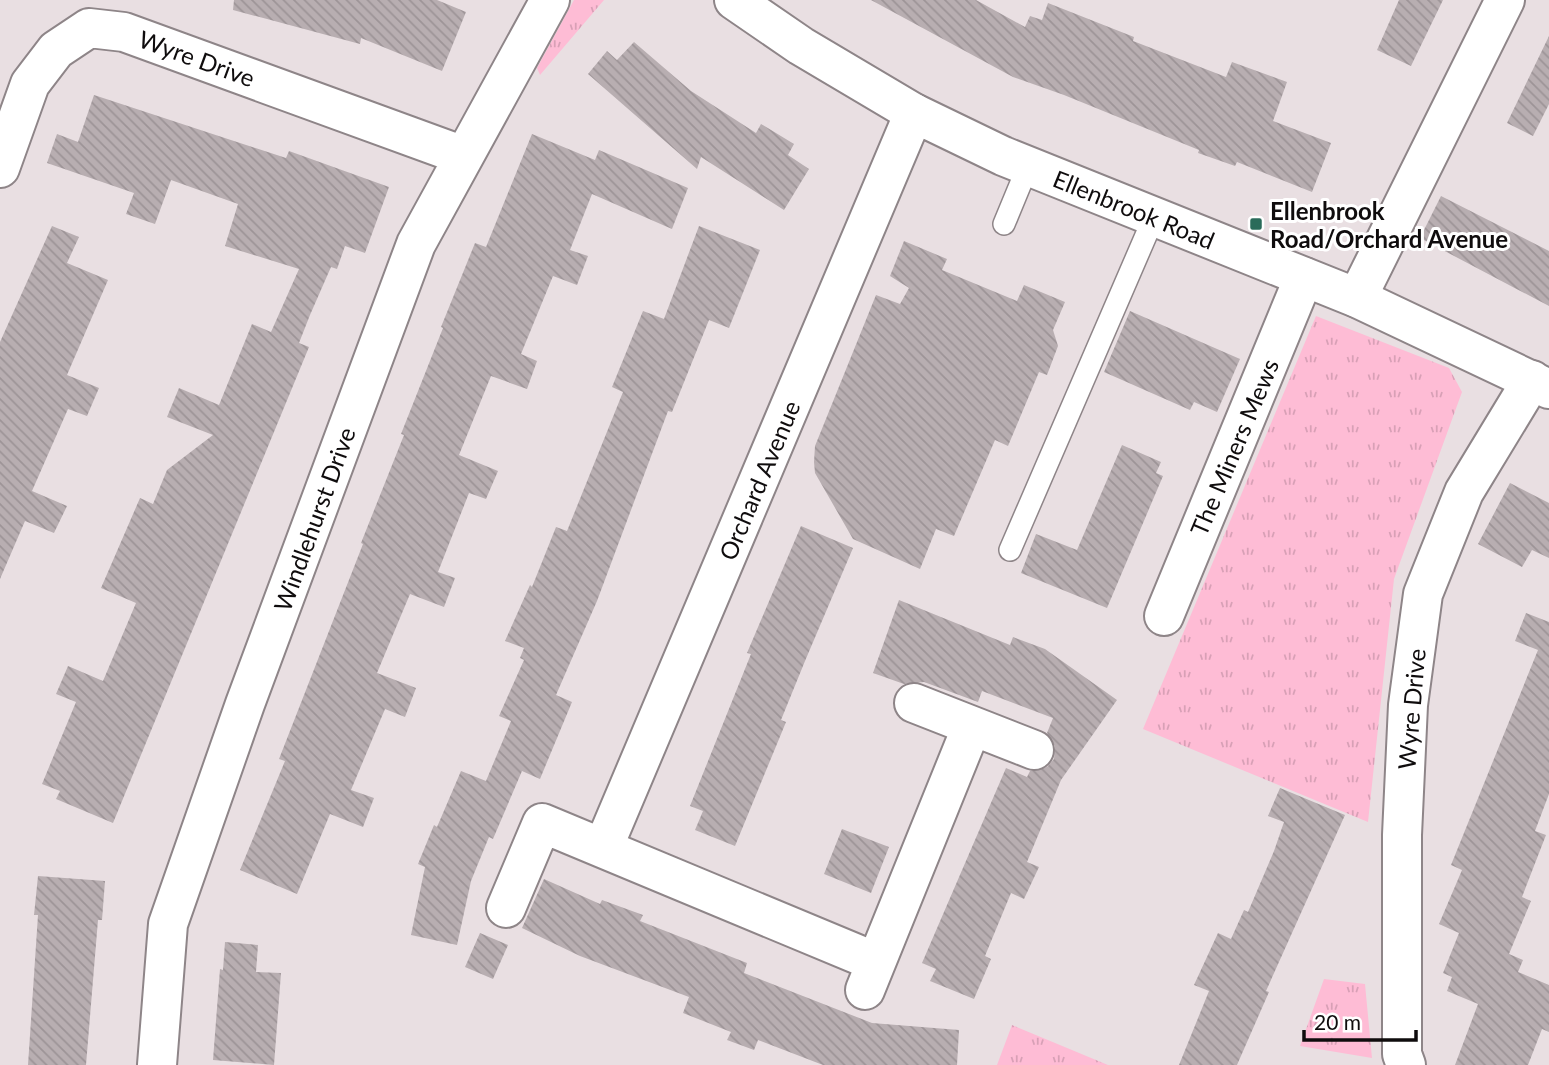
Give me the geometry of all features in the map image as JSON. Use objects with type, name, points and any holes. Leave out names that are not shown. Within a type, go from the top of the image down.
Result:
[{"type":"street","name":"Windlehurst Drive","points":[[157,1065],[168,924],[245,704],[416,244],[550,0]]},
{"type":"street","name":"Ellenbrook Road","points":[[734,0],[801,46],[914,113],[1028,166],[1357,298],[1541,384]]},
{"type":"street","points":[[1357,298],[1505,0]]},
{"type":"street","name":"Wyre Drive","points":[[0,168],[30,84],[56,50],[89,28],[124,32],[464,156]]},
{"type":"street","name":"Orchard Avenue","points":[[603,848],[914,113]]},
{"type":"street","name":"The Miners Mews","points":[[1164,616],[1304,277]]},
{"type":"street","name":"Wyre Drive","points":[[1406,1065],[1402,1054],[1402,835],[1408,705],[1423,594],[1464,492],[1541,384]]},
{"type":"street","points":[[914,703],[1034,750]]},
{"type":"street","points":[[506,908],[542,823],[603,848],[871,976],[972,726]]},
{"type":"lane","points":[[1004,224],[1028,166]]},
{"type":"lane","points":[[1010,550],[1154,217]]},
{"type":"green space","points":[[574,0],[604,0],[540,75],[537,68]]},
{"type":"green space","points":[[1316,316],[1449,368],[1462,392],[1394,579],[1368,822],[1143,729]]},
{"type":"green space","points":[[1324,979],[1365,984],[1372,1058],[1300,1046]]},
{"type":"green space","points":[[1012,1025],[1108,1065],[997,1065]]},
{"type":"building","points":[[234,0],[437,0],[466,12],[442,71],[361,38],[360,44],[233,10]]},
{"type":"building","points":[[871,0],[976,0],[1025,27],[1030,16],[1042,20],[1048,3],[1134,37],[1133,41],[1226,77],[1232,62],[1287,82],[1273,121],[1331,143],[1312,192],[1237,162],[1235,166],[1198,153],[1199,150],[1013,77]]},
{"type":"building","points":[[1399,0],[1443,0],[1411,66],[1377,50]]},
{"type":"building","points":[[1549,36],[1549,104],[1533,136],[1507,123]]},
{"type":"building","points":[[634,42],[691,91],[756,133],[761,124],[794,144],[788,155],[809,169],[784,210],[701,157],[697,169],[588,74],[607,51],[617,60]]},
{"type":"building","points":[[94,95],[286,158],[289,151],[389,187],[365,253],[345,246],[337,269],[331,267],[310,315],[299,343],[309,347],[113,823],[56,799],[60,791],[42,784],[76,702],[56,694],[68,666],[103,681],[136,603],[101,588],[140,498],[153,504],[167,470],[213,435],[167,417],[179,388],[219,405],[252,324],[271,332],[299,269],[225,246],[238,204],[171,180],[155,224],[126,214],[134,193],[47,163],[57,134],[78,142]]},
{"type":"building","points":[[532,134],[595,160],[599,150],[688,188],[672,229],[592,194],[570,250],[588,256],[577,285],[553,276],[521,354],[537,361],[527,389],[491,376],[459,455],[498,471],[486,499],[469,493],[438,572],[455,578],[444,607],[410,594],[377,673],[416,688],[405,717],[385,709],[351,790],[374,798],[363,827],[330,814],[297,894],[240,870],[285,761],[279,759],[404,435],[401,434],[443,328],[441,327],[475,243],[486,247]]},
{"type":"building","points":[[1441,196],[1549,251],[1549,306],[1420,238]]},
{"type":"building","points":[[52,226],[79,237],[67,263],[108,280],[67,375],[99,388],[87,416],[68,409],[32,491],[67,506],[54,533],[25,521],[0,579],[0,342]]},
{"type":"building","points":[[699,226],[760,250],[729,328],[709,320],[672,412],[668,411],[597,601],[556,695],[572,702],[540,779],[522,771],[493,839],[489,837],[471,881],[457,945],[411,935],[425,867],[418,864],[434,825],[437,827],[461,771],[486,781],[511,721],[499,716],[524,660],[520,658],[524,648],[505,641],[530,585],[532,587],[556,527],[567,531],[623,392],[612,387],[643,311],[664,319]]},
{"type":"building","points":[[904,241],[947,259],[942,270],[1017,301],[1024,285],[1065,302],[1053,330],[1058,346],[1047,375],[1039,372],[1008,446],[995,440],[954,536],[936,529],[920,569],[853,539],[815,473],[814,462],[815,446],[876,295],[900,304],[909,288],[890,276]]},
{"type":"building","points":[[1130,311],[1240,359],[1217,412],[1194,402],[1190,410],[1104,372]]},
{"type":"building","points":[[1122,445],[1161,462],[1156,473],[1163,476],[1107,608],[1021,573],[1036,534],[1077,550]]},
{"type":"building","points":[[1510,483],[1549,503],[1549,558],[1532,550],[1522,567],[1478,544]]},
{"type":"building","points":[[801,526],[853,548],[781,720],[786,722],[735,846],[695,830],[703,811],[690,806],[751,654],[747,653]]},
{"type":"building","points":[[899,600],[1010,645],[1013,637],[1045,649],[1117,700],[1061,780],[1027,862],[1039,867],[1024,899],[1011,893],[985,956],[991,959],[974,999],[930,981],[936,969],[922,963],[1006,768],[1027,777],[1030,771],[1047,767],[1054,759],[1055,746],[1047,733],[1053,718],[982,691],[978,702],[924,682],[904,684],[873,673]]},
{"type":"building","points":[[1526,613],[1549,622],[1549,794],[1535,831],[1546,835],[1522,897],[1531,901],[1509,954],[1523,960],[1518,972],[1549,985],[1549,1032],[1542,1029],[1528,1065],[1455,1065],[1478,1004],[1447,991],[1452,977],[1443,973],[1459,933],[1439,924],[1462,870],[1451,865],[1538,650],[1515,641]]},
{"type":"building","points":[[1280,788],[1345,815],[1266,991],[1269,992],[1237,1065],[1179,1065],[1209,991],[1194,985],[1218,933],[1231,939],[1244,910],[1248,912],[1274,851],[1284,822],[1268,816]]},
{"type":"building","points":[[842,829],[889,847],[871,893],[824,874]]},
{"type":"building","points":[[38,876],[105,881],[102,920],[98,920],[86,1065],[28,1065]]},
{"type":"building","points":[[544,879],[600,904],[602,900],[643,915],[640,921],[747,963],[744,973],[872,1023],[959,1030],[957,1065],[823,1065],[758,1040],[754,1050],[727,1040],[731,1032],[683,1013],[689,997],[580,956],[522,928]]},
{"type":"building","points":[[480,933],[508,945],[493,979],[465,967]]},
{"type":"building","points":[[225,942],[258,945],[256,972],[281,973],[274,1065],[213,1060],[220,969],[223,970]]},
{"type":"place","name":"Ellenbrook Road/Orchard Avenue","points":[[1256,224]]}]
